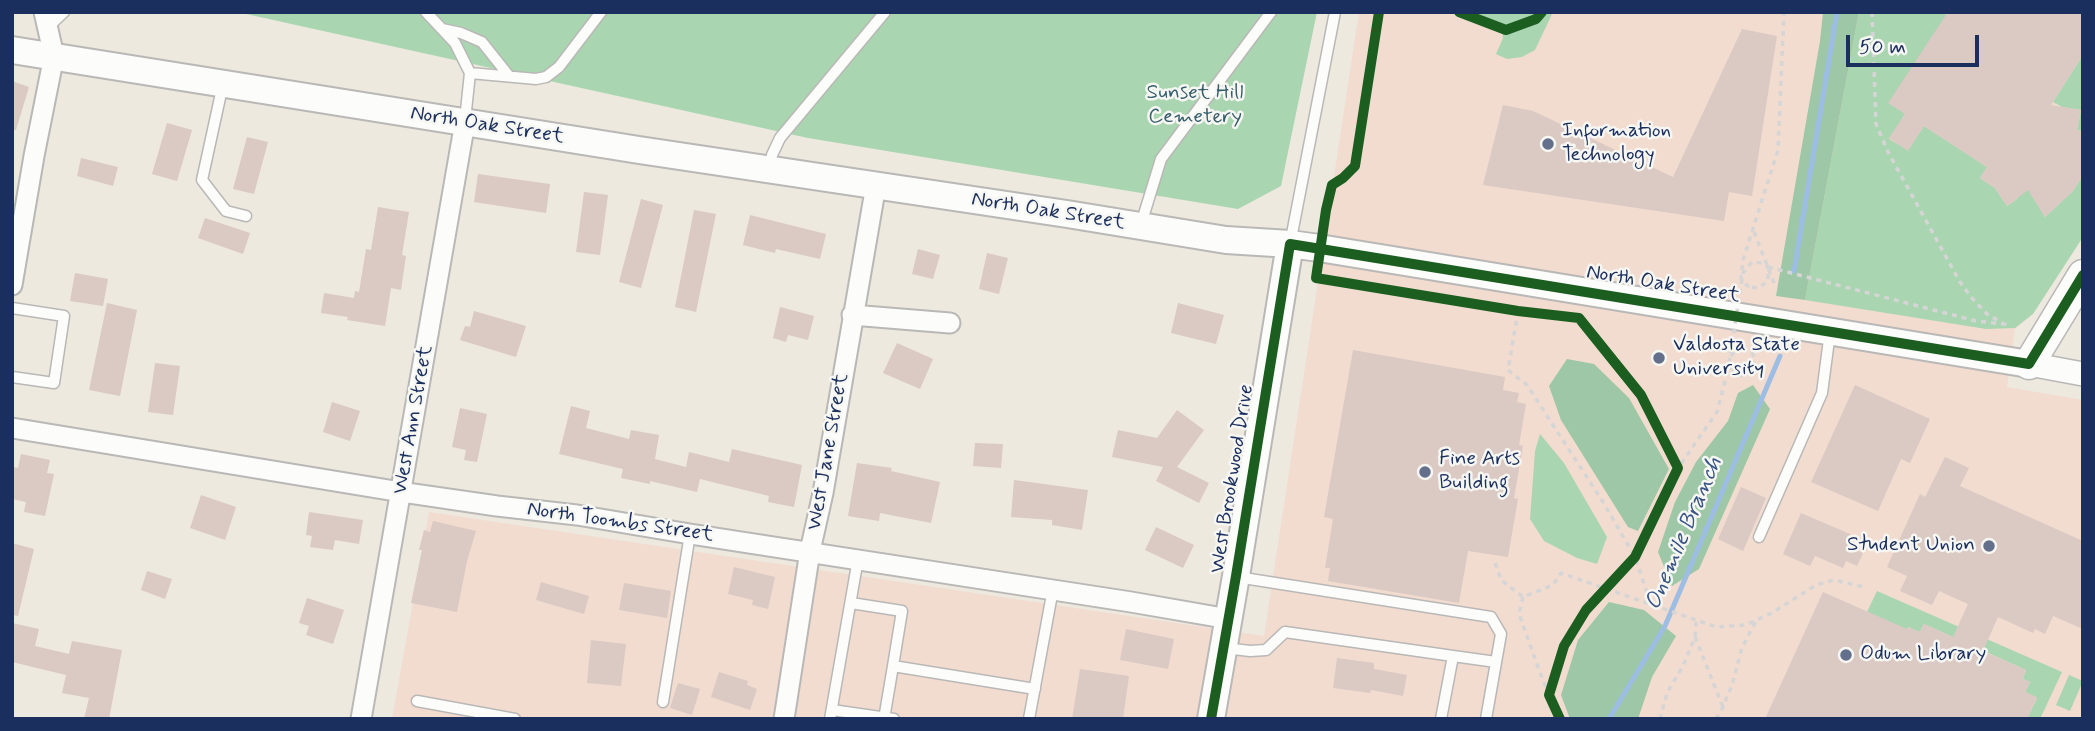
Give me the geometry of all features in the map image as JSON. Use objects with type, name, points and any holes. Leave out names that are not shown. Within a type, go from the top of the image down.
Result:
[{"type":"main road","name":"North Oak Street","points":[[12,50],[1226,240],[1319,248],[2029,364]]},
{"type":"main road","name":"West Brookwood Drive","points":[[1211,719],[1290,244]]},
{"type":"main road","points":[[2029,364],[2083,275]]},
{"type":"street","points":[[12,285],[16,239],[54,56],[46,20]]},
{"type":"street","name":"West Ann Street","points":[[361,719],[465,122]]},
{"type":"street","name":"West Jane Street","points":[[784,719],[810,551],[823,493],[876,185]]},
{"type":"street","points":[[852,316],[950,323]]},
{"type":"street","name":"North Oak Street","points":[[2029,364],[2083,374]]},
{"type":"street","name":"North Toombs Street","points":[[12,428],[401,492],[577,514],[1229,619]]},
{"type":"lane","points":[[46,20],[64,12]]},
{"type":"lane","points":[[426,12],[455,43],[470,73],[465,122]]},
{"type":"lane","points":[[470,73],[536,79],[546,76],[559,67],[601,12]]},
{"type":"lane","points":[[769,169],[780,138],[884,12]]},
{"type":"lane","points":[[1140,226],[1161,159],[1271,12]]},
{"type":"lane","points":[[1290,244],[1335,12]]},
{"type":"lane","points":[[442,29],[482,42],[509,76]]},
{"type":"lane","points":[[223,84],[202,180],[226,211],[246,216]]},
{"type":"lane","points":[[12,308],[64,316],[54,383],[12,377]]},
{"type":"lane","points":[[1759,537],[1822,393],[1830,331]]},
{"type":"lane","points":[[663,702],[690,534]]},
{"type":"lane","points":[[851,603],[902,611],[887,718],[831,715],[858,559]]},
{"type":"lane","points":[[1236,576],[1491,617],[1502,634],[1486,719]]},
{"type":"lane","points":[[1029,719],[1053,589]]},
{"type":"lane","points":[[1224,648],[1266,650],[1285,632],[1496,663]]},
{"type":"lane","points":[[1441,719],[1453,656]]},
{"type":"lane","points":[[893,666],[1035,689]]},
{"type":"lane","points":[[417,702],[515,719]]},
{"type":"path","points":[[1379,12],[1355,166],[1332,185],[1325,210],[1316,278],[1518,311],[1579,318],[1642,395],[1678,468]]},
{"type":"path","points":[[1460,12],[1506,30],[1536,19],[1542,12]]},
{"type":"path","points":[[1768,267],[1767,282],[1758,288],[1749,287],[1741,278],[1743,260],[1778,150],[1784,12]]},
{"type":"path","points":[[1549,695],[1564,646],[1586,610],[1635,557],[1678,468],[1717,412],[1732,354],[1742,349],[1752,353],[1755,359],[1752,370],[1744,376],[1735,373],[1729,363],[1743,272],[1752,262],[1976,321],[2006,325],[1987,314],[1960,282],[1888,152],[1876,124],[1872,12]]},
{"type":"path","points":[[1753,230],[1776,288]]},
{"type":"path","points":[[1518,311],[1508,370],[1527,385],[1603,502],[1635,557],[1651,605]]},
{"type":"path","points":[[1495,563],[1501,580],[1523,597]]},
{"type":"path","points":[[1523,597],[1553,585],[1561,573],[1716,627],[1745,625],[1772,613],[1816,585],[1834,580],[1864,587]]},
{"type":"path","points":[[1523,597],[1520,614],[1560,719]]},
{"type":"path","points":[[1716,719],[1732,685],[1742,648],[1757,620]]},
{"type":"path","points":[[1660,719],[1667,693],[1683,666],[1695,637],[1696,622]]},
{"type":"path","points":[[1695,637],[1723,707]]},
{"type":"shaded area","name":"Valdosta State University","points":[[1359,12],[1474,12],[1501,24],[1535,12],[2083,12],[2083,236],[2033,314],[2015,329],[2007,387],[2083,400],[2083,719],[392,719],[429,512],[1264,636]]},
{"type":"green space","name":"Sunset Hill Cemetery","points":[[237,12],[1317,12],[1281,186],[1238,209],[808,138]]},
{"type":"green space","points":[[1474,12],[1553,12],[1535,50],[1522,57],[1507,59],[1496,54],[1503,38],[1501,24]]},
{"type":"green space","points":[[1823,12],[1859,12],[1805,300],[1776,296]]},
{"type":"green space","points":[[1859,12],[1948,12],[1905,114],[1889,139],[1908,150],[1924,126],[1987,167],[1980,178],[1995,188],[2007,206],[2017,199],[2014,193],[2026,186],[2045,217],[2072,192],[2083,176],[2083,237],[2033,314],[2015,328],[1986,329],[1805,300]]},
{"type":"green space","points":[[2083,55],[2083,131],[2077,130],[2081,110],[2062,107],[2053,102]]},
{"type":"green space","points":[[1567,359],[1594,364],[1629,398],[1669,469],[1638,531],[1628,527],[1561,420],[1549,386]]},
{"type":"green space","points":[[1753,385],[1770,409],[1699,569],[1672,586],[1658,552],[1675,502],[1696,462],[1728,421],[1738,393]]},
{"type":"green space","points":[[1540,434],[1564,463],[1607,537],[1597,564],[1577,558],[1544,541],[1530,519],[1535,451]]},
{"type":"green space","points":[[1877,591],[2062,672],[2040,719],[2027,719],[2037,698],[2025,692],[2030,682],[2023,679],[2026,670],[1924,624],[1920,632],[1908,627],[1903,639],[1867,612]]},
{"type":"green space","points":[[1609,602],[1644,610],[1676,636],[1652,677],[1638,719],[1570,719],[1561,695],[1578,640]]},
{"type":"green space","points":[[2069,675],[2083,681],[2070,711],[2056,705]]},
{"type":"building","points":[[1948,12],[2083,12],[2083,55],[2051,105],[2081,110],[2077,130],[2083,131],[2083,176],[2072,192],[2045,217],[2028,190],[2007,206],[1995,188],[1980,178],[1987,167],[1924,126],[1908,151],[1889,138],[1905,114],[1888,103]]},
{"type":"building","name":"Information Technology","points":[[1742,29],[1777,36],[1752,196],[1729,192],[1724,221],[1483,185],[1503,105],[1533,111],[1673,177]]},
{"type":"building","points":[[12,81],[29,87],[16,130],[12,130]]},
{"type":"building","points":[[167,123],[192,130],[177,181],[152,174]]},
{"type":"building","points":[[247,137],[268,142],[254,194],[233,189]]},
{"type":"building","points":[[81,158],[118,167],[113,186],[77,176]]},
{"type":"building","points":[[478,174],[550,184],[546,213],[474,202]]},
{"type":"building","points":[[584,192],[608,195],[600,255],[576,252]]},
{"type":"building","points":[[641,199],[663,205],[641,288],[619,282]]},
{"type":"building","points":[[378,207],[409,212],[402,255],[406,256],[401,290],[391,288],[385,326],[321,313],[324,293],[354,298],[355,291],[359,292],[366,249],[371,250]]},
{"type":"building","points":[[694,210],[716,214],[696,312],[675,307]]},
{"type":"building","points":[[750,215],[826,234],[820,259],[776,249],[775,253],[743,245]]},
{"type":"building","points":[[205,218],[250,233],[243,254],[198,238]]},
{"type":"building","points":[[918,249],[940,255],[933,279],[912,274]]},
{"type":"building","points":[[987,253],[1008,258],[999,294],[979,289]]},
{"type":"building","points":[[75,273],[108,279],[103,306],[70,301]]},
{"type":"building","points":[[107,303],[137,310],[120,396],[89,390]]},
{"type":"building","points":[[1178,303],[1224,315],[1216,344],[1171,333]]},
{"type":"building","points":[[780,307],[814,316],[808,340],[788,335],[786,342],[773,338]]},
{"type":"building","points":[[474,311],[526,326],[516,357],[460,340],[465,326],[470,327]]},
{"type":"building","points":[[897,343],[933,359],[920,389],[883,373]]},
{"type":"building","name":"Fine Arts Building","points":[[1353,350],[1505,377],[1503,390],[1519,393],[1517,402],[1526,404],[1519,445],[1523,446],[1514,498],[1518,499],[1508,557],[1468,551],[1459,603],[1328,581],[1330,568],[1325,568],[1333,519],[1324,517]]},
{"type":"building","points":[[155,363],[180,366],[173,415],[148,412]]},
{"type":"building","points":[[1855,385],[1930,419],[1910,463],[1901,459],[1878,511],[1811,482]]},
{"type":"building","points":[[332,402],[360,411],[350,441],[323,432]]},
{"type":"building","points":[[571,406],[590,411],[586,428],[629,439],[631,430],[659,435],[655,459],[686,467],[689,452],[729,462],[732,449],[802,465],[794,507],[768,502],[769,496],[700,479],[697,492],[650,481],[650,484],[621,478],[623,469],[559,454]]},
{"type":"building","points":[[460,408],[487,414],[477,462],[464,460],[466,450],[452,447]]},
{"type":"building","points":[[1177,410],[1204,430],[1177,467],[1209,483],[1199,503],[1156,481],[1163,467],[1112,457],[1118,430],[1157,438]]},
{"type":"building","points":[[975,443],[1003,444],[1001,468],[973,466]]},
{"type":"building","points":[[21,454],[50,460],[47,473],[54,474],[45,516],[24,512],[26,502],[12,499],[12,467],[18,468]]},
{"type":"building","points":[[1945,457],[1969,468],[1960,486],[2083,541],[2083,629],[2053,616],[2045,634],[2035,629],[2033,633],[1998,617],[1983,651],[2026,670],[2023,679],[2030,682],[2025,692],[2037,697],[2027,719],[1765,719],[1823,592],[1907,629],[1908,627],[1920,632],[1924,624],[1953,637],[1968,604],[1939,591],[1932,605],[1900,591],[1907,576],[1887,567],[1920,494],[1925,497]]},
{"type":"building","points":[[857,463],[892,468],[891,471],[940,482],[931,523],[880,513],[879,521],[848,516]]},
{"type":"building","points":[[1014,480],[1088,490],[1082,530],[1052,525],[1052,520],[1011,517]]},
{"type":"building","points":[[1741,487],[1766,498],[1743,551],[1718,539]]},
{"type":"building","points":[[201,495],[236,507],[225,540],[190,528]]},
{"type":"building","points":[[309,512],[363,520],[359,544],[335,540],[333,550],[310,547],[312,536],[306,535]]},
{"type":"building","points":[[1801,513],[1857,537],[1852,548],[1863,553],[1857,566],[1846,561],[1843,568],[1815,556],[1810,566],[1783,554]]},
{"type":"building","points":[[433,521],[476,531],[457,612],[411,603],[424,530],[430,532]]},
{"type":"building","points":[[1156,527],[1194,545],[1183,568],[1145,550]]},
{"type":"building","points":[[12,543],[34,549],[18,616],[12,615]]},
{"type":"building","points":[[734,567],[775,577],[768,609],[752,605],[753,600],[728,594]]},
{"type":"building","points":[[147,571],[172,579],[165,599],[141,590]]},
{"type":"building","points":[[541,582],[589,596],[584,614],[536,600]]},
{"type":"building","points":[[624,583],[671,591],[667,618],[619,610]]},
{"type":"building","points":[[307,598],[344,610],[333,644],[306,635],[309,626],[299,623]]},
{"type":"building","points":[[12,623],[39,629],[35,646],[69,654],[72,641],[122,650],[109,719],[84,719],[89,698],[62,693],[66,675],[12,662]]},
{"type":"building","points":[[1126,629],[1174,639],[1168,669],[1120,660]]},
{"type":"building","points":[[591,640],[626,644],[621,686],[587,683]]},
{"type":"building","points":[[1337,658],[1374,663],[1374,669],[1407,675],[1403,696],[1371,690],[1370,693],[1333,688]]},
{"type":"building","points":[[1080,669],[1129,676],[1123,719],[1072,719]]},
{"type":"building","points":[[719,672],[748,681],[747,685],[757,689],[750,710],[711,697]]},
{"type":"building","points":[[678,683],[700,689],[692,715],[670,708]]},
{"type":"waterway","name":"Onemile Branch","points":[[1794,271],[1837,12]]},
{"type":"waterway","name":"Onemile Branch","points":[[1609,719],[1665,626],[1780,356]]},
{"type":"cycle path","points":[[1379,12],[1355,166],[1332,185],[1316,278],[1518,311],[1579,318],[1641,395],[1678,468],[1635,557],[1586,610],[1564,646],[1549,695],[1560,719]]},
{"type":"cycle path","points":[[1459,12],[1506,30],[1536,19],[1542,12]]},
{"type":"cycle path","points":[[1211,719],[1290,244],[2029,364],[2083,275]]},
{"type":"place","name":"Information Technology","points":[[1548,144]]},
{"type":"place","name":"Valdosta State University","points":[[1659,358]]},
{"type":"place","name":"Fine Arts Building","points":[[1425,472]]},
{"type":"place","name":"Student Union","points":[[1989,546]]},
{"type":"place","name":"Odum Library","points":[[1846,655]]}]
